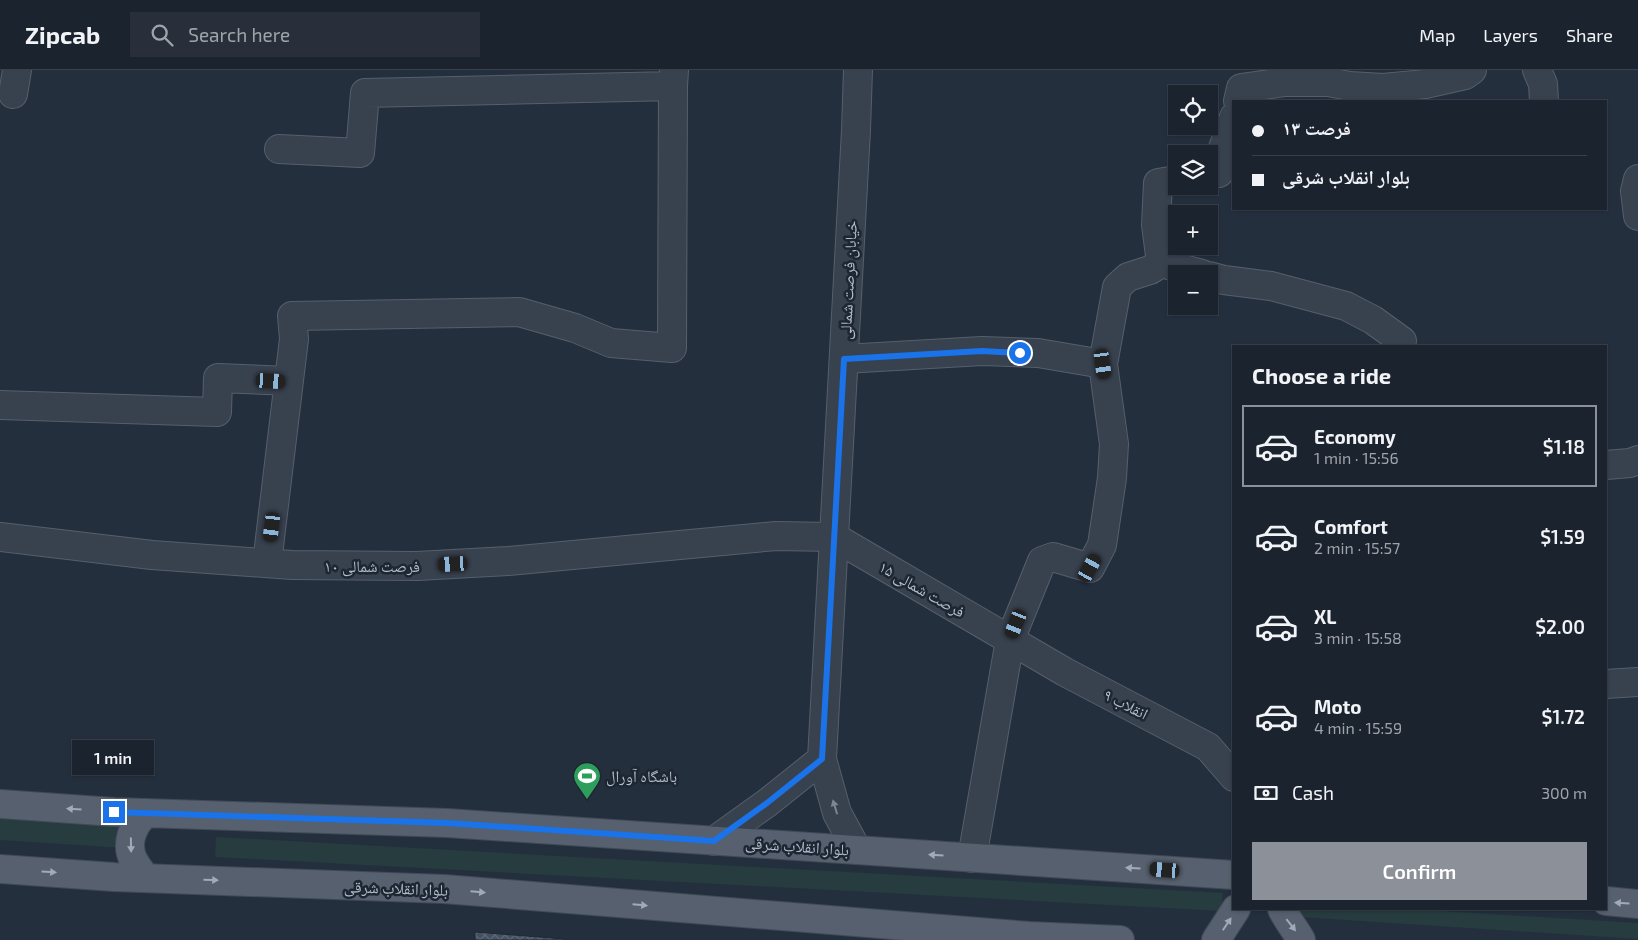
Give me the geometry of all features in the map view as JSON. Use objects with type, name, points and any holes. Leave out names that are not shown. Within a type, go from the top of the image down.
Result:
[{"type":"main road","name":"بلوار انقلاب شرقی","points":[[0,804],[146,813],[447,823],[972,858],[1230,879]]},
{"type":"main road","points":[[146,813],[138,820],[133,829],[130,849],[134,861],[146,878]]},
{"type":"main road","name":"بلوار انقلاب شرقی","points":[[0,869],[146,878],[444,889],[1029,938],[1120,940]]},
{"type":"main road","points":[[1607,902],[1638,904]]},
{"type":"main road","points":[[1216,940],[1235,910]]},
{"type":"main road","points":[[1282,910],[1286,919],[1294,927],[1301,940]]},
{"type":"street","name":"خیابان فرصت شمالی","points":[[857,850],[837,813],[822,759],[858,70]]},
{"type":"street","points":[[1239,87],[1285,82],[1328,82],[1350,86],[1383,88],[1425,84],[1465,75],[1472,70]]},
{"type":"street","points":[[1537,70],[1543,84],[1544,100]]},
{"type":"street","points":[[267,563],[294,338],[292,316],[519,312],[575,328],[611,343],[672,348],[674,78],[365,93],[360,153],[279,149]]},
{"type":"street","points":[[1218,173],[1222,151],[1232,123]]},
{"type":"street","points":[[1638,179],[1636,191],[1638,216]]},
{"type":"street","points":[[1161,263],[1156,225],[1158,183],[1168,181]]},
{"type":"street","points":[[972,858],[1010,640],[1042,561],[1053,557],[1090,568],[1102,545],[1112,478],[1114,444],[1103,364],[1117,287],[1128,277],[1150,270],[1161,263],[1168,265]]},
{"type":"street","points":[[1218,278],[1271,286],[1346,306],[1373,320],[1402,341]]},
{"type":"street","points":[[844,359],[982,351],[1038,353],[1103,364]]},
{"type":"street","points":[[0,405],[217,412],[218,378],[289,382]]},
{"type":"street","points":[[1607,465],[1630,463],[1638,460]]},
{"type":"street","name":"فرصت شمالی ۱۰","points":[[0,537],[152,554],[304,566],[417,566],[508,561],[766,536],[834,538]]},
{"type":"street","name":"فرصت شمالی ۱۵","points":[[834,538],[1010,640]]},
{"type":"street","name":"انقلاب ۹","points":[[1010,640],[1065,672],[1208,747],[1232,775]]},
{"type":"street","points":[[1607,684],[1638,682]]},
{"type":"street","points":[[714,841],[767,803],[822,759]]},
{"type":"green space","points":[[0,818],[126,825],[124,848],[0,840]]},
{"type":"green space","points":[[216,837],[1223,893],[1221,911],[215,857]]},
{"type":"green space","points":[[1300,910],[1425,910],[1638,923],[1638,939],[1300,917]]},
{"type":"building","points":[[475,932],[565,939],[565,940],[475,940]]},
{"type":"place","name":"باشگاه آورال","points":[[587,800]]},
{"type":"route","points":[[114,812],[447,823],[714,841],[767,803],[822,759],[844,359],[982,351],[1020,353]]}]
